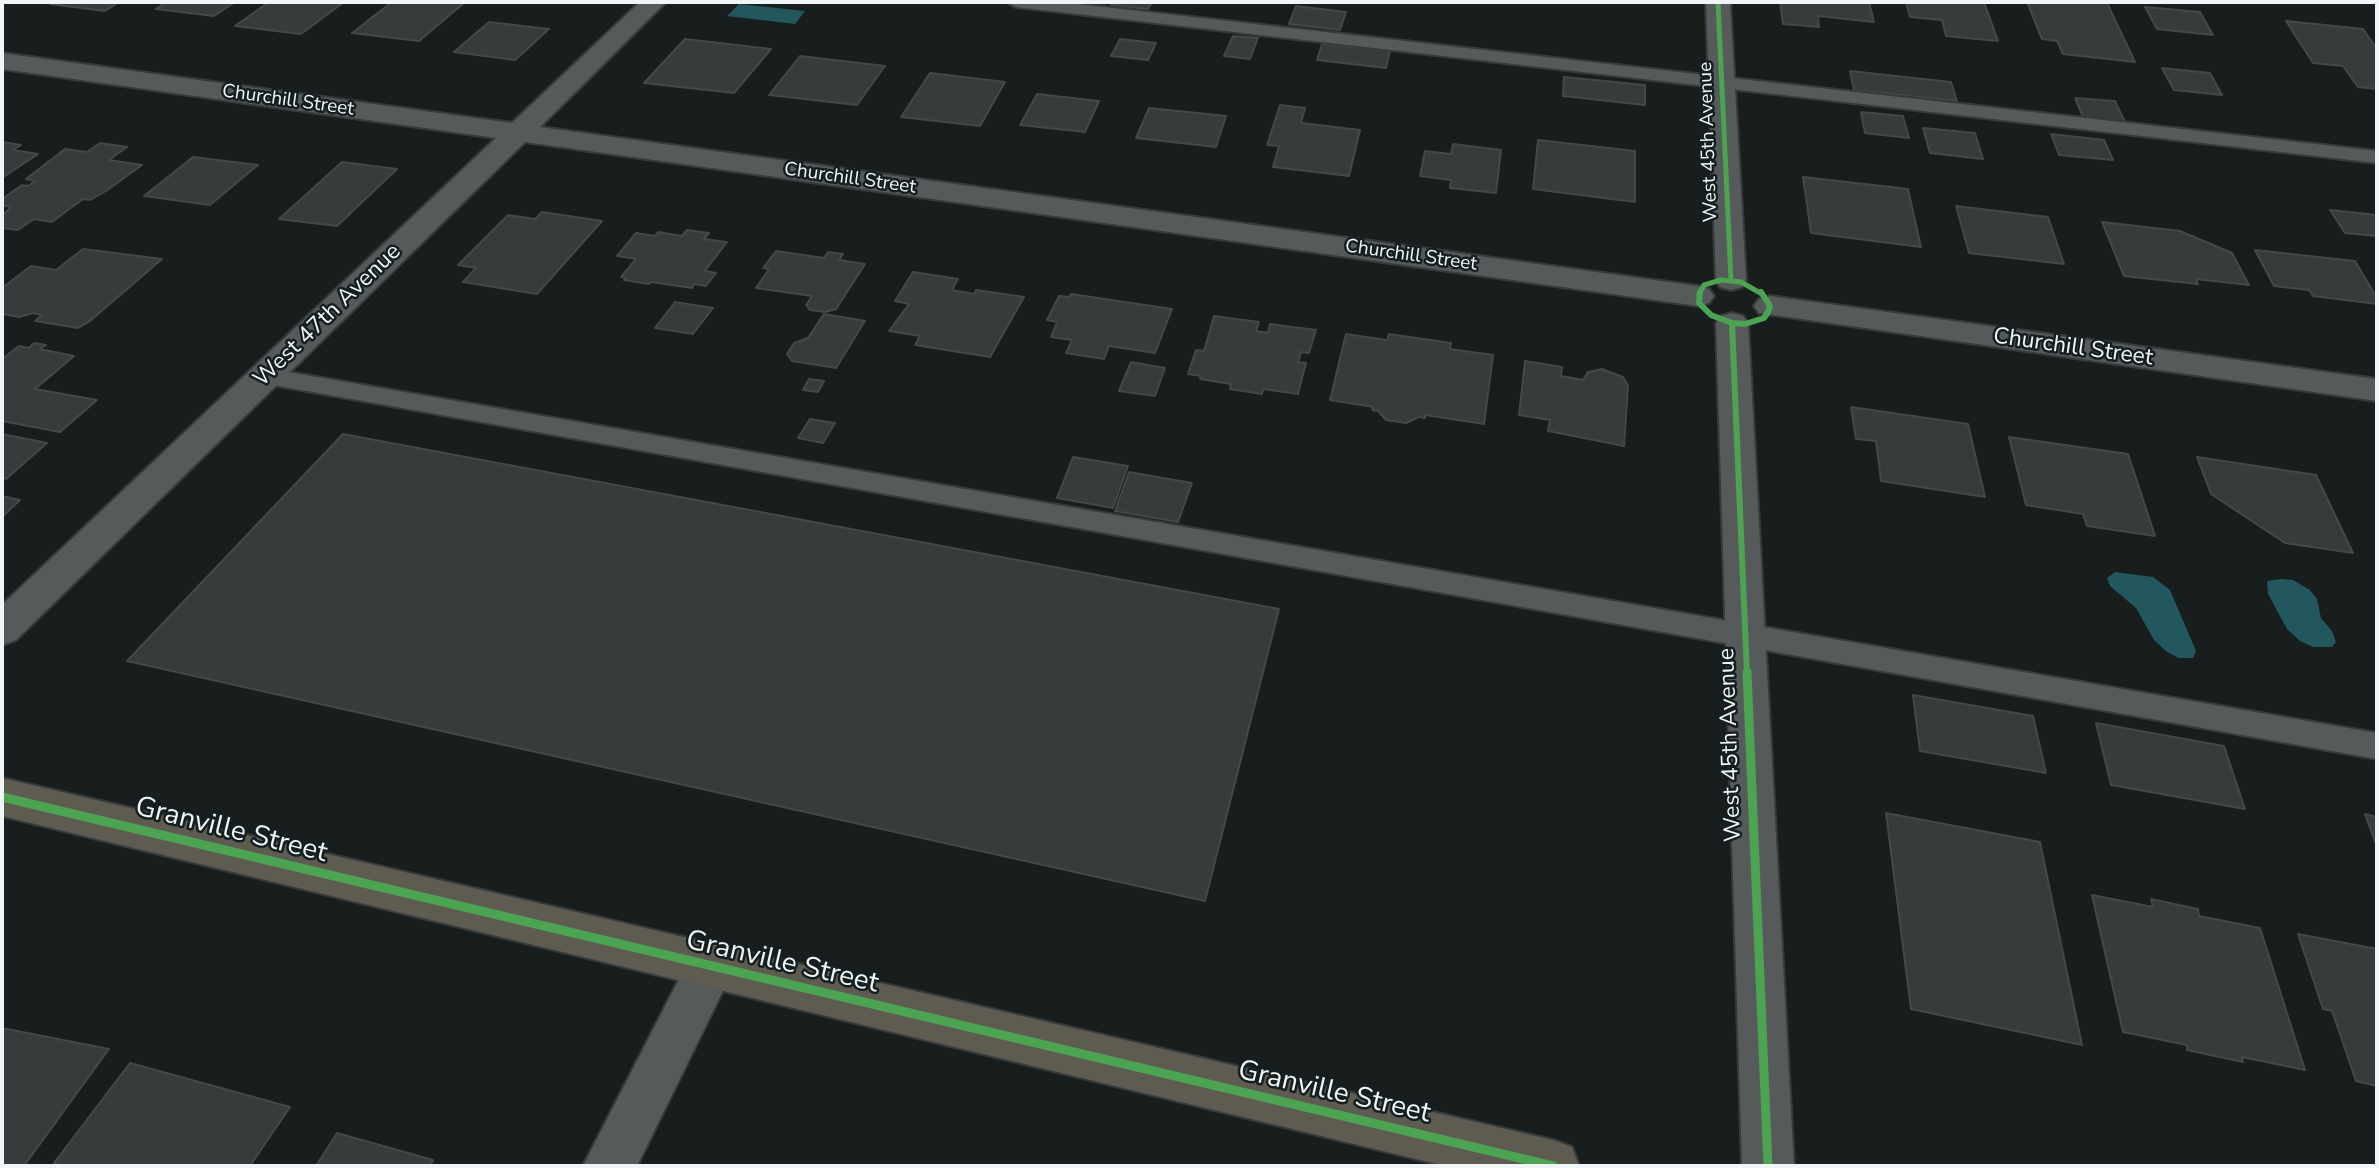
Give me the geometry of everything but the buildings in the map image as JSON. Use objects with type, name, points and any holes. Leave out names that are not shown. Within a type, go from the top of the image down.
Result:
[{"type":"highway","name":"Granville Street","points":[[2,797],[710,968],[1553,1166]]},
{"type":"street","name":"West 47th Avenue","points":[[2,629],[654,2]]},
{"type":"street","name":"West 45th Avenue","points":[[1718,2],[1731,280]]},
{"type":"street","name":"Churchill Street","points":[[2,61],[1698,296]]},
{"type":"street","points":[[1731,280],[1752,286],[1767,299],[1770,306],[1764,318],[1745,324],[1732,323],[1711,315],[1699,303],[1698,296],[1704,285],[1731,280]]},
{"type":"street","name":"Churchill Street","points":[[1770,306],[2377,390]]},
{"type":"street","name":"West 45th Avenue","points":[[1732,323],[1768,1166]]},
{"type":"street","points":[[609,1166],[710,968]]},
{"type":"lane","points":[[1016,2],[2377,158]]},
{"type":"lane","points":[[265,376],[2377,746]]},
{"type":"water","points":[[739,4],[805,11],[795,24],[727,16]]},
{"type":"water","points":[[2115,572],[2153,577],[2170,590],[2196,651],[2193,658],[2179,658],[2167,652],[2154,640],[2136,608],[2110,586],[2107,578]]},
{"type":"water","points":[[2293,580],[2310,590],[2317,599],[2321,618],[2332,631],[2336,642],[2332,647],[2313,647],[2300,641],[2287,629],[2268,594],[2267,581]]},
{"type":"cycle path","points":[[1718,2],[1731,280]]},
{"type":"cycle path","points":[[1721,280],[1741,282],[1761,292],[1770,306],[1764,318],[1745,324],[1732,323],[1711,315],[1699,303],[1698,296],[1704,285],[1721,280]]},
{"type":"cycle path","points":[[1732,323],[1768,1166]]},
{"type":"cycle path","points":[[2,797],[1553,1166]]}]
